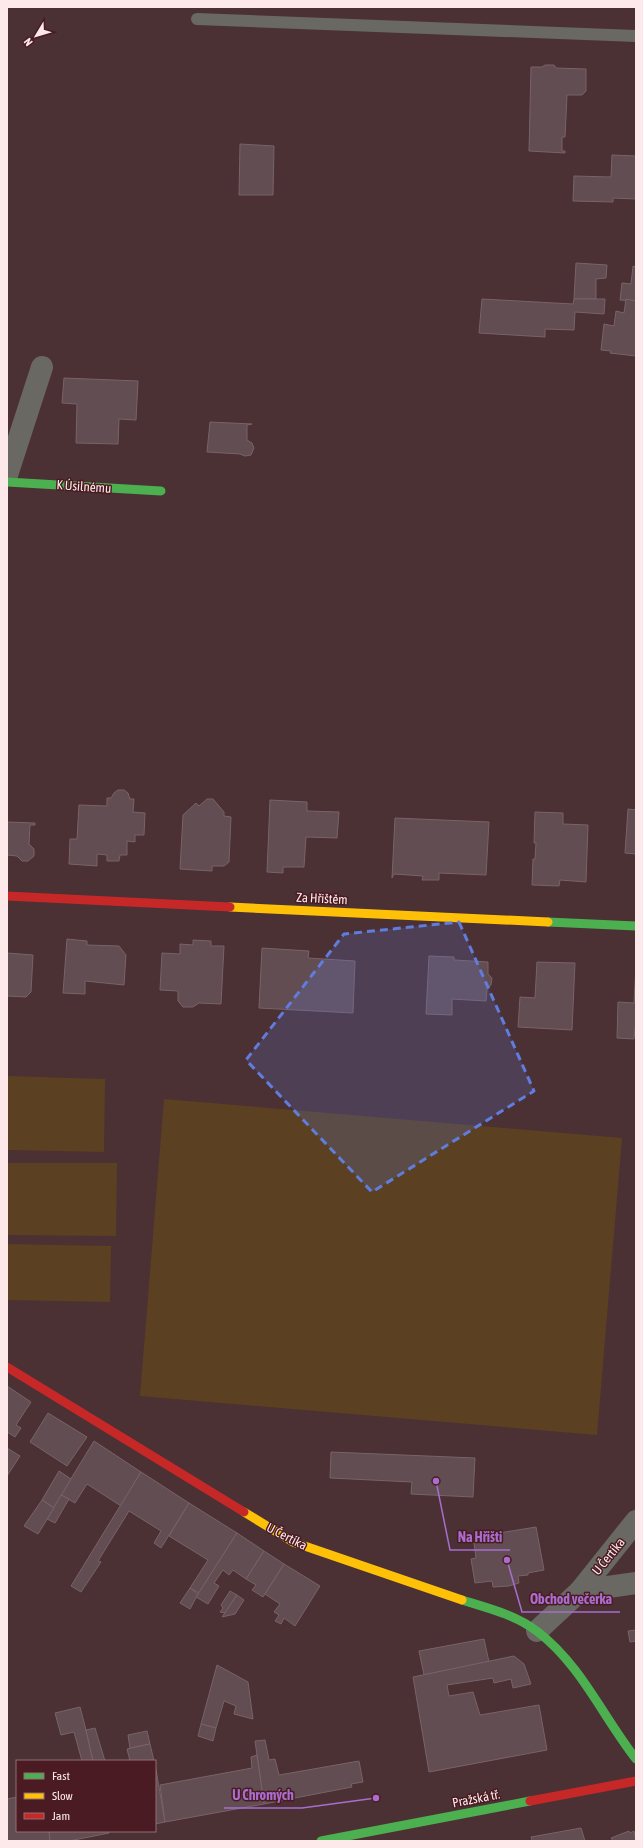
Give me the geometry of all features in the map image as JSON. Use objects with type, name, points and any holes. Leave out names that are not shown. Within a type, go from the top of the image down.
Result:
[{"type":"street","points":[[7,475],[42,366]]},
{"type":"street","name":"K Úsilnému","points":[[7,482],[161,491]]},
{"type":"street","name":"Za Hřištěm","points":[[7,896],[636,926]]},
{"type":"street","name":"U Čertíka","points":[[7,1367],[293,1542],[419,1586],[504,1613],[537,1631],[580,1591],[636,1521]]},
{"type":"street","name":"U Čertíka","points":[[580,1591],[636,1583]]},
{"type":"street","points":[[537,1631],[554,1646],[578,1672],[619,1737],[636,1759]]},
{"type":"street","name":"Pražská tř.","points":[[321,1841],[636,1781]]},
{"type":"lane","points":[[197,20],[636,36]]},
{"type":"highlighted area","points":[[459,922],[534,1091],[372,1192],[246,1060],[344,934]]},
{"type":"shaded area","points":[[7,1076],[105,1079],[104,1152],[7,1150]]},
{"type":"shaded area","points":[[164,1099],[622,1138],[597,1435],[140,1396]]},
{"type":"shaded area","points":[[7,1163],[117,1163],[116,1236],[7,1235]]},
{"type":"shaded area","points":[[8,1244],[111,1246],[110,1302],[7,1300]]},
{"type":"building","points":[[545,65],[554,65],[556,68],[586,69],[586,91],[582,95],[567,95],[565,137],[562,137],[562,151],[565,151],[565,153],[529,151],[531,67],[542,67]]},
{"type":"building","points":[[240,144],[274,146],[273,195],[239,195]]},
{"type":"building","points":[[612,155],[636,156],[636,199],[613,198],[613,202],[573,201],[574,176],[611,177]]},
{"type":"building","points":[[576,263],[607,265],[606,278],[596,279],[596,299],[574,299]]},
{"type":"building","points":[[633,266],[636,267],[636,301],[620,300],[622,283],[631,284]]},
{"type":"building","points":[[482,299],[573,304],[574,299],[605,299],[604,314],[575,312],[574,330],[545,329],[545,337],[479,333]]},
{"type":"building","points":[[626,299],[636,301],[636,356],[610,353],[611,351],[601,350],[604,324],[614,326],[616,311],[624,313]]},
{"type":"building","points":[[64,378],[138,381],[136,420],[119,419],[118,444],[76,443],[77,404],[62,403]]},
{"type":"building","points":[[210,422],[252,424],[247,425],[247,440],[252,443],[254,448],[251,455],[245,456],[240,454],[207,452]]},
{"type":"building","points":[[118,790],[124,790],[128,793],[130,799],[134,799],[133,812],[145,813],[144,835],[135,835],[135,842],[127,841],[127,855],[120,855],[119,861],[107,861],[107,855],[97,854],[97,866],[69,864],[70,839],[77,839],[79,805],[107,806],[107,798],[111,798]]},
{"type":"building","points":[[207,799],[213,799],[224,812],[224,816],[231,817],[229,862],[224,866],[212,866],[212,871],[180,869],[183,815],[196,803],[199,806]]},
{"type":"building","points":[[270,800],[307,802],[307,811],[339,812],[337,838],[306,837],[304,867],[283,867],[283,873],[267,872]]},
{"type":"building","points":[[628,809],[636,810],[636,854],[625,853]]},
{"type":"building","points":[[535,812],[563,813],[563,824],[588,825],[586,882],[560,880],[559,886],[532,885],[533,859],[535,859],[536,843],[534,843]]},
{"type":"building","points":[[395,818],[489,822],[486,875],[439,873],[439,880],[422,880],[423,876],[394,874],[392,878]]},
{"type":"building","points":[[7,822],[35,823],[35,825],[30,825],[29,844],[34,849],[34,856],[28,861],[22,861],[17,856],[7,855]]},
{"type":"building","points":[[67,939],[87,941],[87,945],[119,946],[126,955],[124,985],[85,981],[85,994],[63,993]]},
{"type":"building","points":[[193,940],[211,941],[211,946],[224,946],[221,1004],[199,1003],[193,1007],[183,1007],[178,1001],[178,991],[160,990],[162,953],[180,954],[180,944],[193,945]]},
{"type":"building","points":[[262,948],[309,951],[308,958],[355,961],[353,1013],[259,1008]]},
{"type":"building","points":[[7,953],[33,955],[31,992],[26,997],[7,996]]},
{"type":"building","points":[[429,956],[454,957],[454,960],[488,962],[488,974],[492,978],[491,985],[487,989],[486,1001],[452,999],[452,1015],[426,1014]]},
{"type":"building","points":[[537,962],[575,963],[572,1030],[518,1027],[520,997],[535,998]]},
{"type":"building","points":[[636,966],[636,1018],[634,1039],[617,1038],[618,1002],[634,1003]]},
{"type":"building","points":[[7,1386],[31,1402],[16,1425],[21,1428],[15,1437],[7,1432]]},
{"type":"building","points":[[48,1413],[87,1437],[67,1466],[30,1442]]},
{"type":"building","points":[[94,1441],[141,1472],[121,1506],[87,1484],[75,1503],[61,1495]]},
{"type":"building","points":[[7,1448],[20,1456],[7,1476]]},
{"type":"building","points":[[331,1452],[475,1458],[473,1497],[411,1494],[412,1482],[330,1478]]},
{"type":"building","points":[[59,1471],[71,1479],[54,1508],[42,1500]]},
{"type":"building","points":[[141,1472],[189,1503],[161,1548],[154,1543],[161,1531],[129,1511],[98,1561],[101,1562],[81,1592],[71,1586]]},
{"type":"building","points":[[61,1495],[69,1499],[55,1523],[47,1519]]},
{"type":"building","points":[[42,1500],[54,1508],[38,1534],[24,1526]]},
{"type":"building","points":[[189,1503],[237,1533],[199,1593],[190,1588],[208,1560],[169,1536]]},
{"type":"building","points":[[536,1527],[544,1570],[528,1573],[528,1575],[518,1576],[519,1583],[509,1586],[493,1587],[492,1581],[475,1583],[471,1559],[476,1558],[474,1543],[476,1543],[475,1537]]},
{"type":"building","points":[[237,1533],[264,1551],[246,1579],[233,1570],[229,1575],[223,1570],[214,1583],[219,1586],[208,1604],[196,1597]]},
{"type":"building","points":[[264,1551],[284,1564],[263,1597],[252,1590],[256,1585],[246,1579]]},
{"type":"building","points":[[284,1564],[320,1586],[295,1626],[284,1618],[281,1624],[275,1621],[279,1615],[274,1612],[280,1604],[265,1594]]},
{"type":"building","points":[[190,1588],[198,1594],[190,1609],[180,1603]]},
{"type":"building","points":[[230,1591],[237,1595],[225,1613],[220,1612],[223,1608],[221,1605]]},
{"type":"building","points":[[237,1595],[244,1600],[235,1614],[222,1617]]},
{"type":"building","points":[[636,1630],[636,1641],[630,1642],[628,1631]]},
{"type":"building","points":[[484,1639],[489,1662],[424,1675],[419,1651]]},
{"type":"building","points":[[514,1656],[524,1664],[531,1684],[513,1688],[511,1679],[494,1683],[493,1678],[447,1685],[449,1696],[473,1692],[480,1715],[539,1705],[547,1750],[429,1772],[413,1677]]},
{"type":"building","points":[[217,1665],[248,1682],[253,1719],[234,1714],[236,1706],[224,1701],[216,1728],[201,1724]]},
{"type":"building","points":[[80,1707],[93,1760],[82,1760],[74,1732],[61,1735],[55,1713]]},
{"type":"building","points":[[201,1724],[216,1728],[213,1741],[198,1736]]},
{"type":"building","points":[[95,1728],[105,1760],[93,1760],[86,1730]]},
{"type":"building","points":[[147,1731],[150,1744],[130,1748],[128,1735]]},
{"type":"building","points":[[265,1740],[269,1760],[275,1759],[279,1775],[359,1761],[363,1782],[351,1784],[352,1787],[264,1804],[255,1741]]},
{"type":"building","points":[[150,1744],[154,1760],[130,1760],[127,1749]]},
{"type":"building","points":[[257,1755],[264,1804],[165,1822],[160,1785],[252,1768],[251,1757]]},
{"type":"building","points":[[156,1770],[165,1822],[156,1824]]},
{"type":"building","points":[[16,1797],[16,1832],[49,1832],[50,1841],[7,1841],[7,1799]]},
{"type":"building","points":[[581,1828],[585,1841],[532,1841],[531,1837]]},
{"type":"building","points":[[629,1831],[630,1833],[634,1831],[636,1841],[613,1841],[611,1838]]},
{"type":"building","points":[[49,1832],[109,1832],[69,1841],[50,1841]]},
{"type":"traffic: fast","points":[[7,482],[161,491]]},
{"type":"traffic: fast","points":[[548,922],[636,926]]},
{"type":"traffic: fast","points":[[462,1600],[502,1613],[520,1621],[538,1632],[553,1645],[567,1660],[591,1692],[636,1759]]},
{"type":"traffic: fast","points":[[321,1841],[530,1801]]},
{"type":"traffic: slow","points":[[230,907],[548,922]]},
{"type":"traffic: slow","points":[[244,1512],[293,1542],[462,1600]]},
{"type":"traffic: jam","points":[[7,896],[230,907]]},
{"type":"traffic: jam","points":[[7,1367],[244,1512]]},
{"type":"traffic: jam","points":[[530,1801],[636,1781]]},
{"type":"place","name":"Na Hřišti","points":[[436,1481]]},
{"type":"place","name":"Obchod večerka","points":[[507,1560]]},
{"type":"place","name":"U Chromých","points":[[376,1798]]}]
